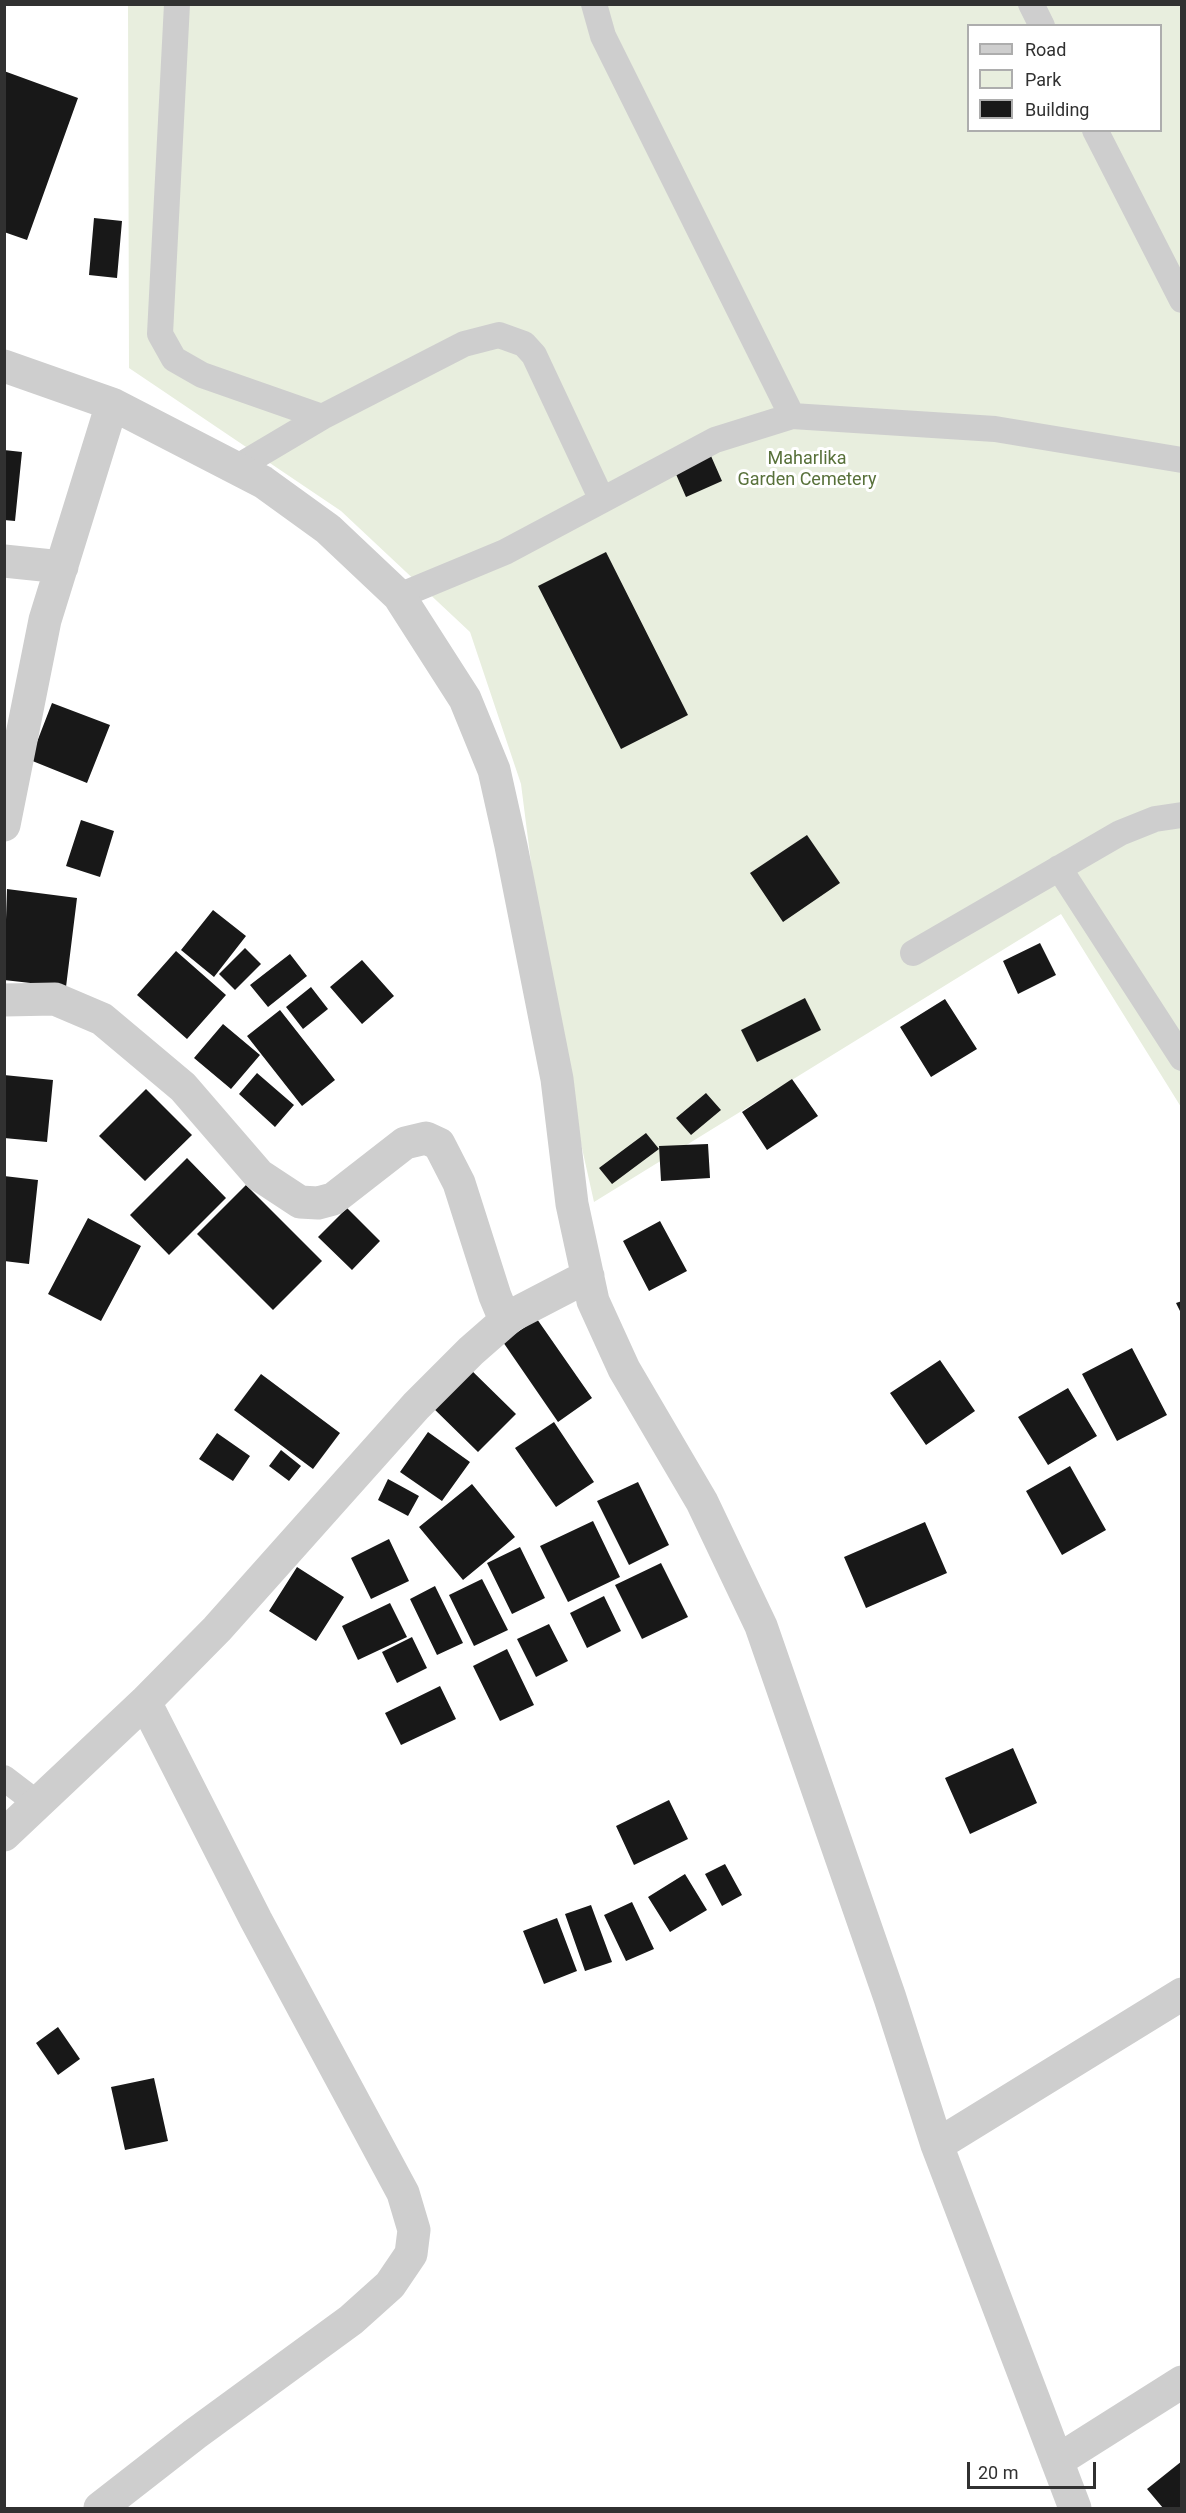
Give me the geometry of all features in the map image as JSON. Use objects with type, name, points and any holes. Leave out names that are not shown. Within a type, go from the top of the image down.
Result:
[{"type":"street","points":[[4,366],[112,404],[263,482],[328,530],[399,596],[465,699],[494,770],[512,846],[557,1079],[572,1204],[593,1301],[624,1369],[647,1412],[702,1502],[761,1626],[879,1965],[937,2145],[1075,2508]]},
{"type":"street","points":[[4,825],[45,620],[112,404]]},
{"type":"street","points":[[4,561],[62,567]]},
{"type":"street","points":[[4,1000],[55,999],[102,1019],[183,1086],[259,1175],[300,1202],[318,1203],[333,1198],[405,1143],[426,1138],[439,1143],[459,1183],[495,1296],[505,1320]]},
{"type":"street","points":[[4,1835],[145,1702],[217,1629],[417,1406],[471,1351],[505,1320],[588,1276]]},
{"type":"street","points":[[100,2508],[195,2434],[351,2320],[390,2285],[411,2254],[414,2230],[403,2193],[256,1920],[145,1702]]},
{"type":"street","points":[[937,2145],[1182,1994]]},
{"type":"street","points":[[1057,2462],[1182,2382]]},
{"type":"lane","points":[[177,4],[160,334],[174,359],[202,375],[322,417]]},
{"type":"lane","points":[[594,4],[603,36],[792,416]]},
{"type":"lane","points":[[1031,4],[1041,24]]},
{"type":"lane","points":[[1096,132],[1182,300]]},
{"type":"lane","points":[[237,468],[322,417],[464,344],[499,335],[524,344],[534,355],[602,500]]},
{"type":"lane","points":[[399,596],[505,552],[715,440],[792,416],[995,429],[1182,460]]},
{"type":"lane","points":[[913,953],[1120,833],[1155,819],[1182,815]]},
{"type":"lane","points":[[1059,868],[1182,1058]]},
{"type":"lane","points":[[4,1778],[38,1804]]},
{"type":"green space","name":"Maharlika Garden Cemetery","points":[[128,5],[1181,5],[1181,1107],[1061,914],[594,1202],[548,996],[521,784],[470,632],[341,511],[129,368]]},
{"type":"building","points":[[4,71],[78,98],[27,240],[4,232]]},
{"type":"building","points":[[94,218],[122,221],[117,278],[89,275]]},
{"type":"building","points":[[4,450],[22,452],[15,521],[4,520]]},
{"type":"building","points":[[711,456],[722,481],[686,497],[675,472]]},
{"type":"building","points":[[606,552],[688,715],[621,749],[538,586]]},
{"type":"building","points":[[52,703],[110,725],[87,783],[30,760]]},
{"type":"building","points":[[81,820],[114,831],[100,877],[66,866]]},
{"type":"building","points":[[807,835],[840,883],[783,922],[750,873]]},
{"type":"building","points":[[7,889],[77,898],[66,987],[4,980]]},
{"type":"building","points":[[213,910],[246,936],[214,977],[181,950]]},
{"type":"building","points":[[1040,943],[1056,975],[1018,994],[1003,961]]},
{"type":"building","points":[[245,948],[261,964],[235,990],[219,974]]},
{"type":"building","points":[[176,951],[226,995],[187,1039],[137,995]]},
{"type":"building","points":[[290,954],[307,976],[268,1007],[250,985]]},
{"type":"building","points":[[362,960],[394,996],[362,1024],[330,987]]},
{"type":"building","points":[[311,987],[328,1009],[303,1029],[286,1007]]},
{"type":"building","points":[[805,998],[821,1030],[757,1062],[741,1030]]},
{"type":"building","points":[[945,999],[977,1049],[931,1077],[900,1027]]},
{"type":"building","points":[[280,1010],[335,1080],[302,1106],[247,1036]]},
{"type":"building","points":[[223,1024],[260,1055],[231,1089],[194,1058]]},
{"type":"building","points":[[257,1073],[294,1105],[275,1127],[239,1094]]},
{"type":"building","points":[[4,1075],[53,1080],[47,1142],[4,1138]]},
{"type":"building","points":[[792,1079],[818,1116],[767,1150],[742,1112]]},
{"type":"building","points":[[146,1089],[192,1135],[145,1181],[99,1136]]},
{"type":"building","points":[[706,1093],[721,1110],[691,1135],[676,1118]]},
{"type":"building","points":[[646,1133],[659,1149],[612,1184],[599,1168]]},
{"type":"building","points":[[708,1144],[710,1178],[661,1181],[659,1146]]},
{"type":"building","points":[[187,1158],[226,1198],[169,1255],[130,1215]]},
{"type":"building","points":[[4,1176],[38,1180],[29,1264],[4,1261]]},
{"type":"building","points":[[246,1185],[322,1261],[273,1310],[197,1234]]},
{"type":"building","points":[[347,1208],[380,1241],[352,1270],[318,1237]]},
{"type":"building","points":[[88,1218],[141,1246],[101,1321],[48,1294]]},
{"type":"building","points":[[660,1221],[687,1271],[649,1291],[623,1241]]},
{"type":"building","points":[[1182,1301],[1182,1315],[1176,1303]]},
{"type":"building","points":[[537,1319],[592,1398],[558,1422],[503,1342]]},
{"type":"building","points":[[1132,1348],[1167,1415],[1117,1441],[1082,1374]]},
{"type":"building","points":[[940,1360],[975,1411],[926,1445],[890,1393]]},
{"type":"building","points":[[466,1365],[516,1414],[478,1452],[428,1403]]},
{"type":"building","points":[[261,1374],[340,1433],[313,1469],[234,1410]]},
{"type":"building","points":[[1068,1388],[1097,1436],[1048,1465],[1018,1417]]},
{"type":"building","points":[[554,1422],[594,1482],[556,1507],[515,1448]]},
{"type":"building","points":[[428,1432],[470,1462],[442,1501],[400,1472]]},
{"type":"building","points":[[217,1433],[250,1456],[233,1481],[199,1459]]},
{"type":"building","points":[[281,1450],[301,1466],[289,1481],[269,1466]]},
{"type":"building","points":[[1070,1466],[1106,1530],[1062,1555],[1026,1491]]},
{"type":"building","points":[[388,1479],[419,1496],[408,1516],[378,1500]]},
{"type":"building","points":[[638,1482],[669,1545],[629,1565],[597,1501]]},
{"type":"building","points":[[472,1484],[515,1537],[463,1580],[419,1527]]},
{"type":"building","points":[[593,1521],[620,1577],[568,1602],[540,1546]]},
{"type":"building","points":[[925,1522],[947,1573],[866,1608],[844,1557]]},
{"type":"building","points":[[389,1539],[409,1581],[371,1599],[351,1558]]},
{"type":"building","points":[[520,1547],[545,1598],[512,1614],[487,1563]]},
{"type":"building","points":[[661,1563],[688,1617],[642,1639],[615,1585]]},
{"type":"building","points":[[297,1567],[344,1597],[316,1641],[269,1611]]},
{"type":"building","points":[[482,1579],[508,1630],[474,1646],[449,1595]]},
{"type":"building","points":[[435,1586],[463,1643],[437,1655],[410,1599]]},
{"type":"building","points":[[604,1596],[621,1631],[587,1648],[570,1613]]},
{"type":"building","points":[[390,1603],[407,1637],[358,1660],[342,1626]]},
{"type":"building","points":[[549,1624],[568,1661],[536,1677],[517,1639]]},
{"type":"building","points":[[412,1637],[427,1668],[397,1683],[382,1652]]},
{"type":"building","points":[[507,1649],[534,1705],[500,1721],[473,1666]]},
{"type":"building","points":[[440,1686],[456,1719],[401,1745],[385,1713]]},
{"type":"building","points":[[1013,1748],[1037,1803],[970,1834],[945,1778]]},
{"type":"building","points":[[669,1800],[688,1839],[634,1865],[616,1826]]},
{"type":"building","points":[[725,1864],[742,1895],[722,1906],[705,1874]]},
{"type":"building","points":[[685,1874],[707,1910],[670,1932],[648,1897]]},
{"type":"building","points":[[632,1902],[654,1949],[626,1961],[604,1915]]},
{"type":"building","points":[[591,1905],[612,1962],[585,1971],[565,1914]]},
{"type":"building","points":[[557,1918],[577,1971],[544,1984],[523,1931]]},
{"type":"building","points":[[58,2027],[80,2059],[58,2075],[36,2043]]},
{"type":"building","points":[[154,2078],[168,2141],[125,2150],[111,2087]]},
{"type":"building","points":[[1182,2461],[1182,2508],[1163,2508],[1147,2489]]}]
